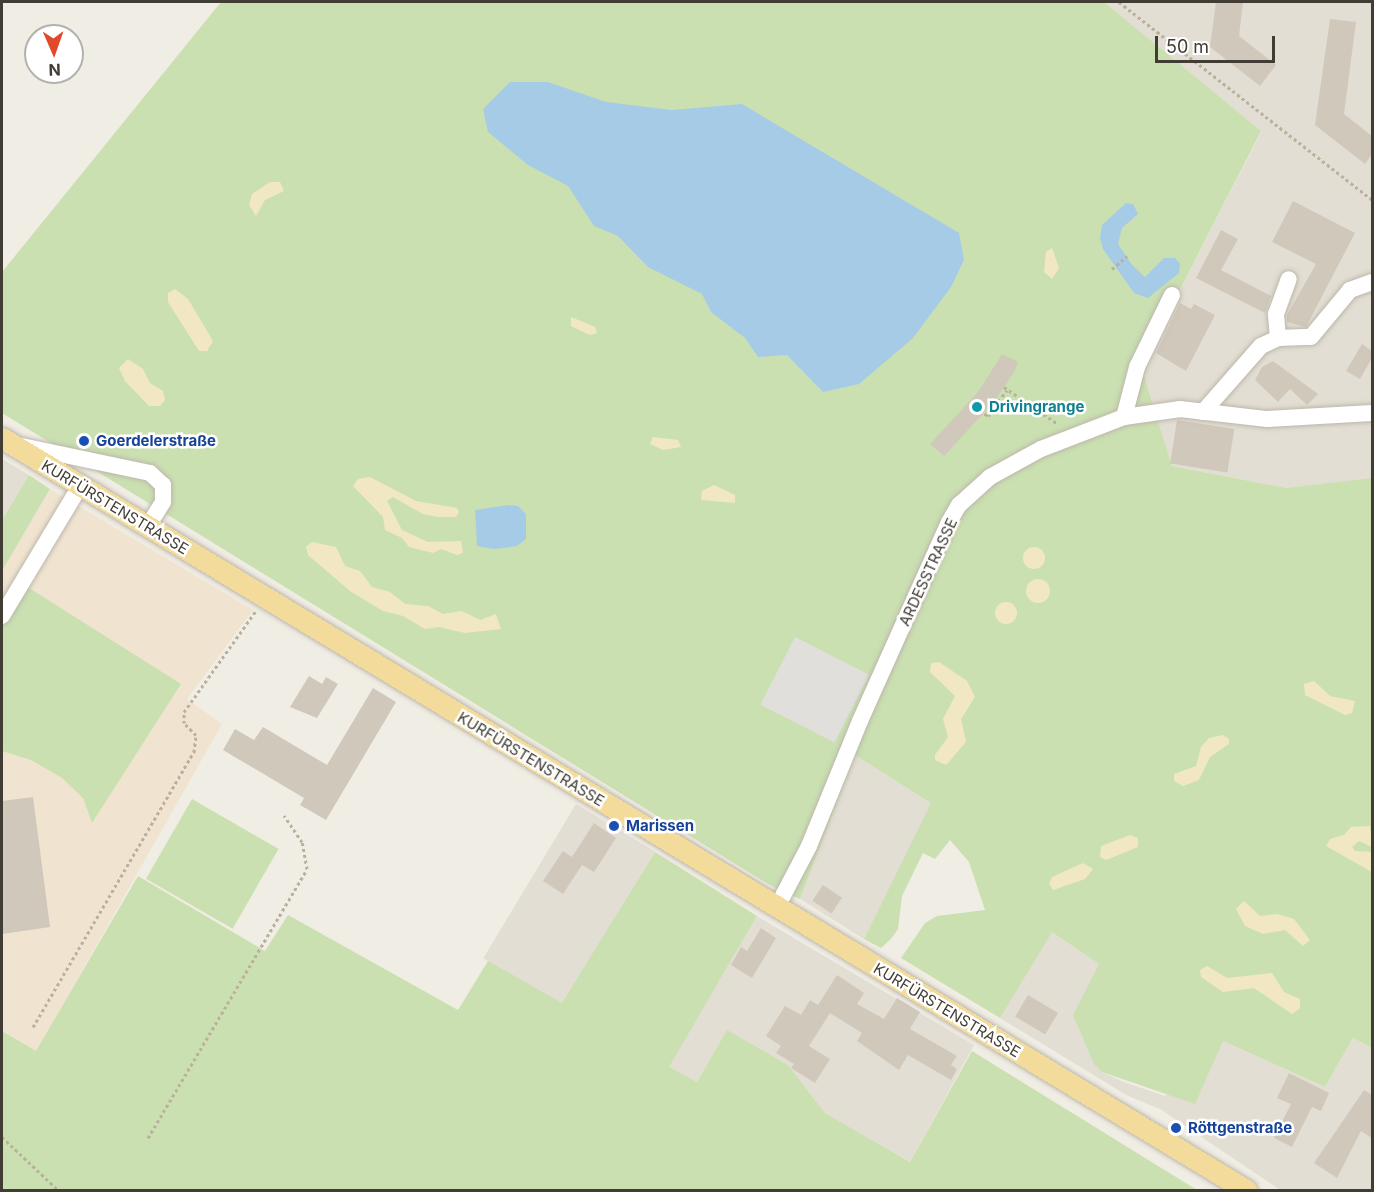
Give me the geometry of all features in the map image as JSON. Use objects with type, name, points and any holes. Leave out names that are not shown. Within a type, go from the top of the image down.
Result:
[{"type":"main road","name":"KURFÜRSTENSTRASSE","points":[[6,441],[1246,1191]]},
{"type":"street","points":[[1278,338],[1276,314],[1289,279]]},
{"type":"street","points":[[1203,412],[1261,346],[1278,338],[1311,337],[1350,290],[1372,282]]},
{"type":"street","points":[[1124,417],[1137,367],[1172,295]]},
{"type":"street","name":"ARDESSTRASSE","points":[[777,908],[809,846],[860,721],[959,505],[990,477],[1070,436],[1124,417],[1180,409],[1267,419],[1372,413]]},
{"type":"street","points":[[6,441],[150,473],[164,485],[163,502],[148,526]]},
{"type":"street","points":[[2,616],[80,486]]},
{"type":"path","points":[[1119,2],[1372,200]]},
{"type":"path","points":[[1112,269],[1127,256]]},
{"type":"path","points":[[984,412],[1006,388],[1070,436]]},
{"type":"path","points":[[33,1027],[194,752],[196,735],[184,723],[184,712],[264,598]]},
{"type":"path","points":[[148,1138],[308,869],[302,842],[284,815]]},
{"type":"path","points":[[2,1137],[58,1191]]},
{"type":"shaded area","points":[[1104,2],[1372,2],[1372,485],[1287,488],[1172,466],[1141,366],[1261,132]]},
{"type":"shaded area","points":[[2,459],[29,475],[2,520]]},
{"type":"shaded area","points":[[50,489],[253,610],[187,699],[222,724],[36,1052],[2,1031],[2,571]]},
{"type":"shaded area","points":[[795,637],[869,675],[834,742],[760,705]]},
{"type":"shaded area","points":[[855,755],[932,803],[864,939],[800,899]]},
{"type":"shaded area","points":[[576,804],[655,851],[562,1006],[483,958]]},
{"type":"shaded area","points":[[757,916],[974,1045],[910,1162],[825,1113],[788,1065],[727,1031],[697,1082],[668,1067]]},
{"type":"shaded area","points":[[1051,931],[1099,964],[1102,1072],[1124,1082],[1165,1096],[1223,1041],[1325,1087],[1353,1038],[1372,1048],[1372,1190],[1280,1190],[1160,1109],[1126,1095],[1000,1018]]},
{"type":"green space","points":[[221,2],[1104,2],[1261,131],[1141,366],[1172,466],[1287,488],[1372,478],[1372,1048],[1353,1038],[1325,1087],[1223,1041],[1195,1104],[1102,1072],[1094,1064],[1073,1015],[1099,964],[1052,932],[1000,1018],[901,958],[925,923],[937,916],[985,910],[969,862],[950,840],[935,859],[923,853],[902,896],[898,929],[891,939],[881,948],[864,939],[931,803],[855,755],[800,899],[768,884],[2,413],[2,272]]},
{"type":"green space","points":[[29,475],[50,489],[2,571],[2,520]]},
{"type":"green space","points":[[26,586],[181,684],[92,823],[83,798],[62,778],[31,760],[2,751],[2,627]]},
{"type":"green space","points":[[192,799],[279,849],[233,929],[146,879]]},
{"type":"green space","points":[[655,852],[757,916],[669,1067],[697,1082],[727,1030],[788,1065],[825,1113],[910,1162],[972,1051],[1197,1190],[2,1190],[2,1031],[36,1051],[138,876],[265,951],[288,915],[458,1010],[488,961],[562,1003]]},
{"type":"sand","points":[[270,182],[280,182],[284,191],[265,200],[256,216],[249,205],[252,194]]},
{"type":"sand","points":[[1052,248],[1059,268],[1052,279],[1044,272],[1046,252]]},
{"type":"sand","points":[[175,289],[188,299],[213,341],[207,351],[199,351],[168,302],[168,293]]},
{"type":"sand","points":[[571,317],[595,327],[597,333],[590,335],[571,326]]},
{"type":"sand","points":[[128,359],[143,369],[150,383],[163,391],[165,400],[160,406],[149,406],[125,381],[119,368]]},
{"type":"sand","points":[[653,437],[678,440],[681,447],[663,450],[650,444]]},
{"type":"sand","points":[[370,477],[416,501],[457,508],[459,512],[456,517],[438,517],[423,514],[393,497],[387,501],[402,530],[428,542],[461,541],[463,553],[457,555],[441,549],[433,553],[409,547],[402,538],[385,530],[383,517],[353,486],[358,479]]},
{"type":"sand","points":[[714,485],[735,495],[735,503],[701,500],[702,491]]},
{"type":"sand","points":[[312,542],[336,547],[345,566],[360,571],[372,587],[390,592],[405,604],[428,606],[443,614],[462,611],[480,620],[496,614],[501,629],[465,633],[439,627],[425,629],[403,616],[383,611],[350,591],[308,555],[306,547]]},
{"type":"sand","points":[[1034,547],[1044,554],[1045,558],[1038,568],[1034,569],[1024,562],[1023,558],[1030,548]]},
{"type":"sand","points":[[1038,579],[1043,580],[1049,586],[1049,596],[1043,602],[1038,603],[1033,602],[1027,596],[1026,591],[1027,586],[1033,580]]},
{"type":"sand","points":[[1006,602],[1014,605],[1017,613],[1014,621],[1006,624],[998,621],[995,613],[998,605]]},
{"type":"sand","points":[[939,662],[967,681],[975,697],[961,719],[966,742],[946,765],[935,760],[935,755],[948,737],[943,719],[955,696],[930,672],[931,663]]},
{"type":"sand","points":[[1314,681],[1330,696],[1355,701],[1352,713],[1345,715],[1305,695],[1304,684]]},
{"type":"sand","points":[[1223,735],[1229,739],[1229,744],[1210,757],[1199,780],[1183,786],[1174,781],[1174,774],[1196,766],[1201,747],[1209,738]]},
{"type":"sand","points":[[1370,826],[1372,847],[1359,841],[1352,847],[1355,851],[1372,852],[1372,872],[1326,846],[1330,839],[1344,835],[1351,827]]},
{"type":"sand","points":[[1130,835],[1138,838],[1138,847],[1106,860],[1100,857],[1101,846]]},
{"type":"sand","points":[[1083,863],[1093,869],[1085,879],[1053,890],[1049,884],[1052,877]]},
{"type":"sand","points":[[1244,901],[1260,916],[1277,914],[1294,919],[1310,940],[1303,946],[1285,930],[1263,934],[1245,926],[1236,909]]},
{"type":"sand","points":[[1207,966],[1227,978],[1272,973],[1284,992],[1300,999],[1300,1008],[1292,1014],[1254,988],[1223,992],[1201,977],[1200,970]]},
{"type":"water","points":[[510,82],[548,82],[606,102],[672,110],[742,104],[959,233],[964,260],[951,287],[913,338],[859,384],[823,392],[787,355],[758,357],[745,338],[711,312],[702,294],[648,267],[618,236],[594,226],[568,186],[528,165],[488,132],[483,109]]},
{"type":"water","points":[[1126,203],[1133,204],[1138,214],[1122,228],[1118,244],[1132,265],[1145,277],[1164,258],[1175,258],[1180,264],[1179,273],[1148,298],[1134,293],[1103,249],[1100,238],[1102,225]]},
{"type":"water","points":[[508,505],[518,506],[526,514],[526,539],[517,546],[494,549],[477,546],[475,510]]},
{"type":"building","points":[[1216,2],[1243,2],[1239,36],[1276,65],[1260,86],[1210,47]]},
{"type":"building","points":[[1330,19],[1356,22],[1344,114],[1372,136],[1372,154],[1365,164],[1315,125]]},
{"type":"building","points":[[1293,201],[1355,233],[1306,327],[1287,322],[1287,315],[1316,264],[1272,242]]},
{"type":"building","points":[[1221,230],[1238,239],[1221,270],[1271,296],[1265,313],[1196,278]]},
{"type":"building","points":[[1180,303],[1191,309],[1194,304],[1215,315],[1186,371],[1156,353]]},
{"type":"building","points":[[1362,344],[1372,351],[1372,358],[1360,379],[1346,371]]},
{"type":"building","name":"Drivingrange","points":[[1002,354],[1018,362],[1014,372],[994,402],[944,456],[930,444],[978,392]]},
{"type":"building","points":[[1273,361],[1318,394],[1307,405],[1290,389],[1278,402],[1255,380],[1262,367]]},
{"type":"building","points":[[1177,420],[1234,429],[1227,473],[1170,463]]},
{"type":"building","points":[[309,676],[322,684],[326,677],[338,684],[317,718],[290,707]]},
{"type":"building","points":[[373,688],[396,702],[326,820],[300,805],[304,798],[223,750],[235,729],[254,740],[263,727],[327,765]]},
{"type":"building","points":[[33,797],[50,927],[2,934],[2,801]]},
{"type":"building","points":[[594,823],[616,838],[594,872],[582,865],[563,894],[543,881],[563,851],[572,857]]},
{"type":"building","points":[[823,885],[842,898],[831,914],[812,901]]},
{"type":"building","points":[[761,928],[776,938],[752,978],[731,965],[741,947],[747,951]]},
{"type":"building","points":[[837,975],[864,993],[857,1004],[884,1019],[897,998],[920,1012],[910,1029],[957,1056],[951,1065],[957,1069],[951,1080],[908,1055],[899,1070],[857,1041],[862,1033],[830,1013],[809,1046],[830,1059],[815,1083],[791,1068],[794,1064],[776,1053],[781,1046],[766,1036],[785,1006],[801,1015],[810,1000],[818,1005]]},
{"type":"building","points":[[1028,995],[1058,1013],[1045,1034],[1015,1016]]},
{"type":"building","points":[[1289,1073],[1329,1093],[1321,1111],[1312,1107],[1292,1147],[1274,1138],[1291,1104],[1277,1098]]},
{"type":"building","points":[[1364,1090],[1372,1095],[1372,1138],[1361,1131],[1337,1178],[1314,1163]]},
{"type":"place","name":"Drivingrange","points":[[977,407]]},
{"type":"place","name":"Goerdelerstraße","points":[[84,441]]},
{"type":"place","name":"Marissen","points":[[614,826]]},
{"type":"place","name":"Röttgenstraße","points":[[1176,1128]]}]
